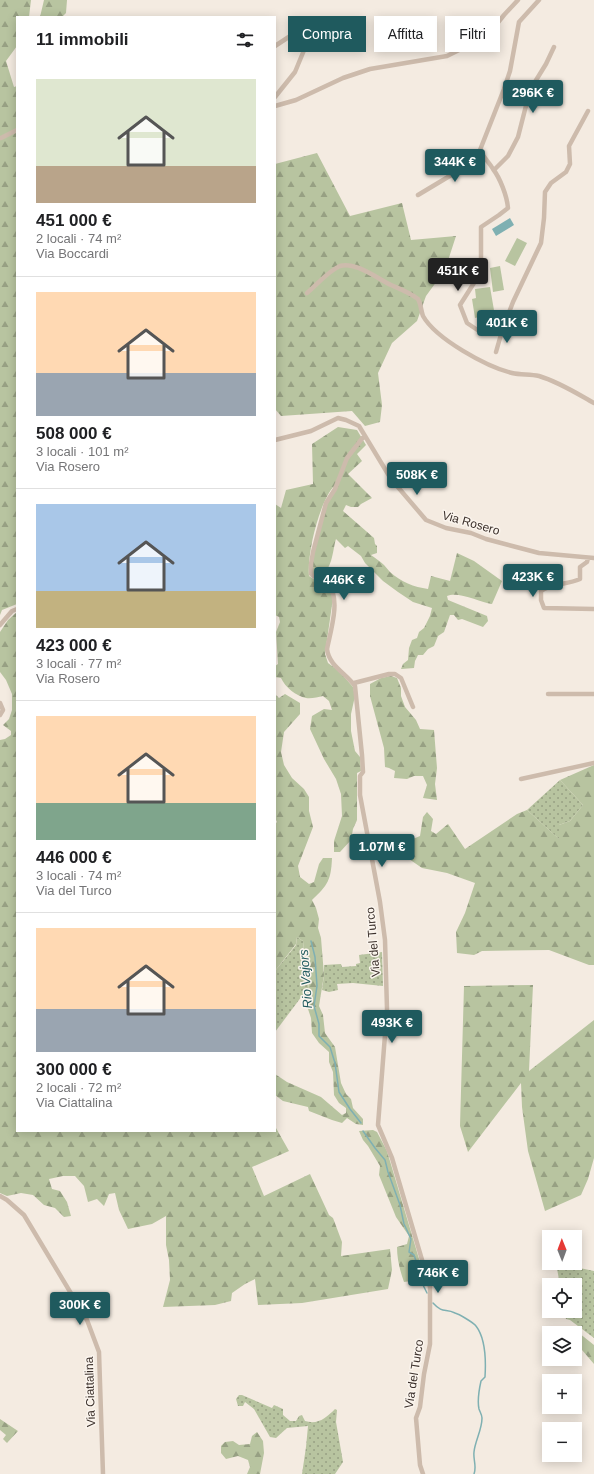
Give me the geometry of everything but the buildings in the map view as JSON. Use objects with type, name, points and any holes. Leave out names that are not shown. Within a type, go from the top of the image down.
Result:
[{"type":"street","points":[[276,106],[296,100],[343,78],[370,69],[448,56],[487,36],[518,0]]},
{"type":"street","points":[[502,331],[482,334],[467,323],[460,305],[479,275],[481,266],[481,227],[499,216],[508,208],[507,198],[494,170],[484,158],[480,150],[510,71],[519,22],[539,0]]},
{"type":"street","points":[[276,45],[310,23],[314,26],[295,72],[276,96]]},
{"type":"street","points":[[494,170],[508,156],[518,137],[530,90],[546,64],[554,47]]},
{"type":"street","points":[[496,352],[513,302],[541,243],[545,192],[551,183],[566,172],[570,164],[569,146],[588,111]]},
{"type":"street","points":[[1,138],[16,130]]},
{"type":"street","points":[[418,195],[484,158]]},
{"type":"street","points":[[307,293],[334,270],[347,265],[354,267],[378,277],[414,296],[418,299],[422,314],[426,320],[446,340],[476,358],[510,372],[548,379],[594,403]]},
{"type":"street","points":[[492,365],[494,359]]},
{"type":"street","name":"Via Rosero","points":[[276,440],[311,431],[338,418],[346,420],[359,426],[392,479],[426,520],[446,528],[471,533],[539,553],[594,558]]},
{"type":"street","points":[[364,436],[347,458],[335,489],[326,503],[311,564],[311,574],[328,585],[334,593],[336,601],[327,649],[328,656],[332,662],[354,683],[389,674],[395,674],[401,678],[413,707]]},
{"type":"street","points":[[588,558],[587,562],[580,567],[580,579],[574,582],[546,587],[541,591],[541,600],[544,608],[594,609]]},
{"type":"street","points":[[0,625],[12,611],[16,609]]},
{"type":"street","name":"Via del Turco","points":[[354,683],[363,772],[360,776],[360,795],[380,902],[385,940],[387,1008],[378,1125],[392,1158],[430,1287],[430,1344],[424,1374],[420,1407],[416,1418],[420,1465],[423,1474]]},
{"type":"street","points":[[548,694],[594,694]]},
{"type":"street","points":[[0,703],[4,710],[0,715]]},
{"type":"street","points":[[521,779],[594,763]]},
{"type":"street","name":"Via Ciattalina","points":[[0,1196],[7,1200],[24,1215],[87,1320],[99,1352],[103,1474]]},
{"type":"green space","points":[[0,0],[31,0],[29,16],[16,16],[16,47],[6,61],[14,87],[16,86],[16,604],[2,610],[0,615]]},
{"type":"green space","points":[[44,0],[67,0],[66,13],[63,16],[40,16]]},
{"type":"green space","points":[[317,153],[350,216],[402,203],[411,240],[456,236],[445,270],[426,296],[417,321],[392,343],[378,373],[382,405],[380,422],[365,426],[352,411],[281,416],[276,410],[276,164]]},
{"type":"green space","points":[[517,238],[527,243],[515,266],[505,261]]},
{"type":"green space","points":[[500,266],[504,290],[493,292],[490,268]]},
{"type":"green space","points":[[490,287],[495,316],[475,318],[472,299],[476,298],[475,289]]},
{"type":"green space","points":[[338,427],[357,430],[366,445],[357,454],[362,461],[348,474],[372,498],[358,507],[346,505],[343,511],[374,538],[377,546],[377,553],[371,555],[399,579],[408,584],[428,589],[431,576],[450,581],[457,553],[474,561],[502,581],[492,604],[463,596],[447,596],[448,600],[487,616],[488,621],[483,627],[462,619],[458,620],[454,615],[450,615],[444,632],[438,636],[434,646],[428,649],[423,655],[418,655],[414,668],[401,669],[403,664],[408,660],[409,648],[412,640],[417,638],[419,632],[424,628],[432,608],[413,602],[398,592],[383,581],[365,563],[361,556],[348,546],[345,548],[336,539],[328,568],[320,574],[313,574],[313,555],[323,517],[334,486],[323,504],[312,542],[309,576],[329,589],[333,598],[325,654],[328,663],[339,671],[353,687],[355,696],[351,714],[351,731],[355,751],[360,757],[361,771],[357,773],[357,820],[353,829],[351,840],[340,852],[334,852],[334,841],[342,816],[341,794],[336,779],[324,759],[310,729],[312,716],[324,709],[332,710],[329,701],[323,696],[314,698],[302,697],[288,688],[281,678],[276,677],[276,665],[278,664],[276,632],[280,622],[279,617],[276,616],[276,505],[281,508],[286,490],[313,484],[312,444]]},
{"type":"green space","points":[[16,613],[16,1132],[276,1132],[276,1128],[289,1151],[252,1167],[264,1196],[310,1174],[329,1215],[333,1218],[342,1242],[341,1256],[390,1249],[392,1270],[388,1289],[302,1303],[258,1305],[255,1279],[232,1293],[231,1301],[215,1305],[163,1307],[170,1280],[169,1260],[166,1245],[166,1216],[152,1224],[128,1229],[119,1210],[115,1193],[109,1194],[104,1206],[97,1199],[88,1202],[84,1186],[75,1176],[63,1176],[49,1179],[52,1189],[60,1191],[67,1202],[71,1216],[64,1217],[55,1208],[44,1205],[33,1195],[21,1193],[7,1196],[0,1193],[0,740],[11,735],[11,731],[3,725],[9,719],[12,710],[12,694],[6,680],[0,672],[0,632],[8,620]]},
{"type":"green space","points":[[391,676],[397,678],[405,707],[416,720],[420,729],[434,730],[437,768],[435,784],[437,800],[423,798],[427,785],[423,776],[414,776],[407,779],[394,778],[395,771],[385,767],[384,748],[370,696],[370,684],[381,678]]},
{"type":"green space","points":[[285,694],[300,703],[300,714],[284,732],[281,752],[284,765],[292,778],[304,789],[309,797],[309,811],[313,827],[298,866],[300,877],[309,884],[314,882],[319,864],[323,858],[332,858],[331,872],[328,882],[312,900],[319,919],[318,928],[321,938],[324,975],[319,1006],[323,1015],[325,1033],[335,1047],[341,1083],[346,1094],[351,1099],[353,1108],[363,1119],[363,1125],[356,1124],[347,1118],[342,1123],[332,1120],[309,1111],[308,1107],[283,1101],[276,1096],[276,1075],[287,1082],[321,1097],[342,1115],[346,1113],[346,1108],[339,1103],[334,1095],[333,1072],[329,1062],[329,1052],[319,1043],[312,1033],[311,1018],[306,1003],[310,976],[306,972],[303,941],[297,937],[296,944],[276,970],[276,695],[279,698]]},
{"type":"green space","points":[[594,765],[594,965],[589,965],[549,950],[482,951],[474,955],[457,953],[456,932],[465,913],[475,883],[447,873],[422,868],[409,859],[406,851],[408,841],[420,836],[423,817],[427,812],[433,819],[431,831],[436,834],[448,824],[465,849],[517,814],[527,810],[559,839],[559,825],[570,821],[583,805],[560,780]]},
{"type":"green space","points":[[560,780],[583,805],[570,821],[559,825],[560,840],[527,810]]},
{"type":"green space","points":[[297,937],[303,941],[306,972],[310,976],[308,988],[276,1031],[276,970],[296,945]]},
{"type":"green space","points":[[382,952],[383,986],[353,983],[337,984],[338,990],[329,992],[322,990],[324,965],[341,964],[342,967],[356,966],[356,964],[360,963],[359,955]]},
{"type":"green space","points":[[533,985],[529,1071],[594,1020],[594,1158],[588,1179],[581,1195],[545,1211],[528,1151],[522,1107],[521,1083],[468,1152],[460,1126],[464,986]]},
{"type":"green space","points":[[373,1130],[377,1132],[387,1151],[425,1279],[404,1282],[401,1274],[397,1247],[407,1244],[409,1236],[396,1217],[379,1175],[380,1166],[363,1140],[359,1131]]},
{"type":"green space","points":[[582,1268],[594,1271],[594,1338],[582,1329],[582,1326],[578,1326],[566,1318],[582,1318],[582,1278],[559,1278],[557,1270],[582,1270]]},
{"type":"green space","points":[[582,1335],[594,1345],[594,1364],[582,1350]]},
{"type":"green space","points":[[239,1395],[272,1408],[274,1405],[283,1409],[283,1415],[290,1421],[296,1421],[299,1416],[302,1415],[305,1421],[314,1422],[322,1420],[335,1409],[337,1410],[336,1422],[343,1462],[335,1474],[302,1474],[308,1426],[287,1428],[276,1438],[270,1437],[254,1409],[245,1402],[243,1406],[238,1406],[236,1399]]},
{"type":"green space","points":[[0,1419],[18,1431],[7,1443],[3,1439],[6,1435],[0,1430]]},
{"type":"green space","points":[[257,1432],[263,1441],[264,1453],[260,1474],[247,1474],[250,1467],[248,1460],[238,1456],[226,1459],[221,1453],[221,1446],[225,1442],[233,1441],[239,1445],[250,1444],[252,1436]]},
{"type":"water","points":[[510,218],[514,225],[496,236],[492,229]]},
{"type":"waterway","name":"Rio Vajors","points":[[311,941],[315,957],[317,986],[314,1006],[319,1024],[319,1036],[330,1047],[335,1063],[339,1092],[361,1123]]},
{"type":"waterway","name":"Rio Vajors","points":[[363,1131],[385,1160],[400,1205],[404,1224],[411,1239],[409,1252],[414,1255],[422,1279]]},
{"type":"waterway","name":"Rio Vajors","points":[[423,1285],[427,1293]]},
{"type":"waterway","name":"Rio Vajors","points":[[433,1303],[442,1310],[457,1314],[475,1325],[484,1344],[485,1377],[481,1381],[478,1399],[482,1422],[474,1452],[474,1474]]}]
